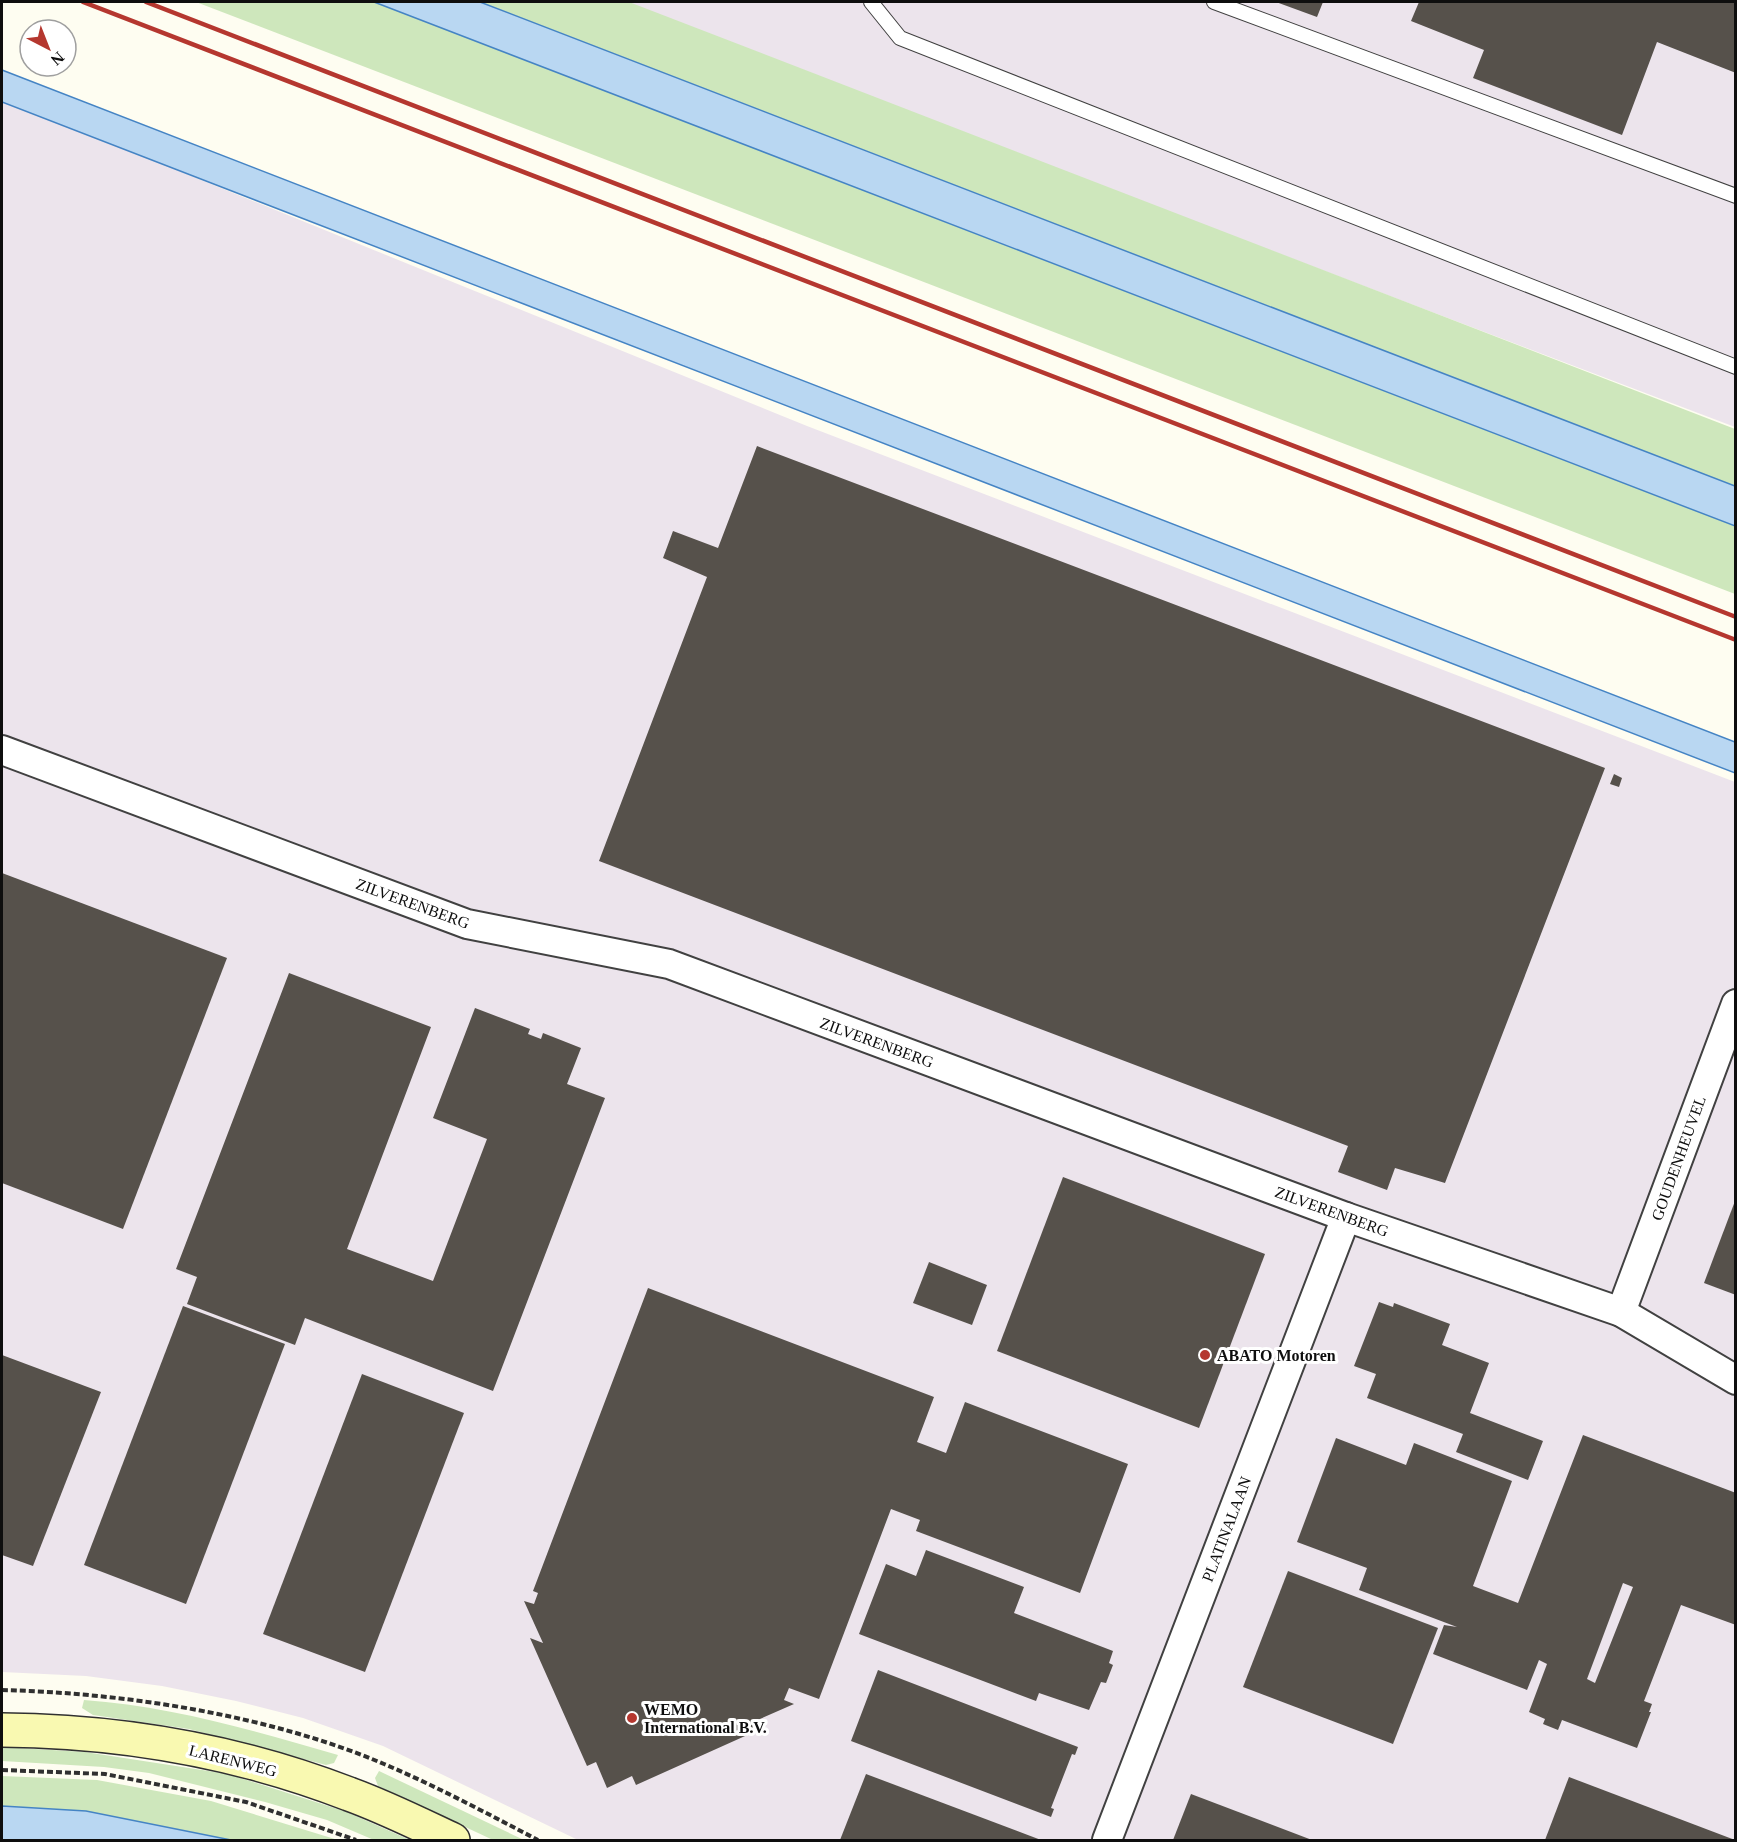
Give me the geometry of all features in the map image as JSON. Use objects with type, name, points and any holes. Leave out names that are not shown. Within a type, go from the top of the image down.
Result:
[{"type":"street","name":"ZILVERENBERG","points":[[2,750],[467,924],[669,964],[1346,1217],[1621,1312],[1736,1380]]},
{"type":"street","name":"GOUDENHEUVEL","points":[[1621,1312],[1736,1004]]},
{"type":"street","name":"PLATINALAAN","points":[[1107,1840],[1346,1217]]},
{"type":"street","name":"LARENWEG","points":[[2,1730],[59,1730],[106,1735],[211,1753],[339,1790],[453,1840]]},
{"type":"lane","points":[[871,2],[900,38],[1736,367]]},
{"type":"lane","points":[[1214,2],[1736,196]]},
{"type":"path","points":[[2,1690],[90,1694]]},
{"type":"path","points":[[290,1733],[383,1763],[538,1840]]},
{"type":"path","points":[[2,1770],[105,1774],[234,1800],[356,1840]]},
{"type":"shaded area","points":[[621,2],[1735,2],[1735,427],[1424,309]]},
{"type":"shaded area","points":[[2,99],[807,426],[1735,782],[1735,1840],[578,1840],[383,1746],[303,1718],[162,1686],[86,1676],[2,1672]]},
{"type":"green space","points":[[196,2],[374,2],[1735,526],[1735,594]]},
{"type":"green space","points":[[480,2],[629,2],[1735,429],[1735,486]]},
{"type":"green space","points":[[84,1700],[181,1714],[338,1755],[334,1763],[326,1765],[189,1729],[93,1715],[82,1708]]},
{"type":"green space","points":[[2,1747],[85,1752],[228,1774],[347,1812],[410,1840],[374,1840],[327,1820],[149,1773],[104,1767],[2,1761]]},
{"type":"green space","points":[[379,1771],[524,1840],[493,1840],[378,1786],[375,1778]]},
{"type":"green space","points":[[2,1776],[97,1780],[211,1801],[338,1840],[231,1840],[86,1811],[2,1806]]},
{"type":"water","points":[[374,2],[480,2],[1735,486],[1735,526]]},
{"type":"water","points":[[2,70],[1735,742],[1735,773],[2,102]]},
{"type":"water","points":[[2,1806],[86,1811],[231,1840],[2,1840]]},
{"type":"building","points":[[1276,2],[1323,2],[1317,17]]},
{"type":"building","points":[[1419,2],[1736,2],[1736,73],[1657,42],[1622,135],[1473,78],[1484,50],[1411,21]]},
{"type":"building","points":[[757,446],[1605,768],[1445,1183],[1395,1168],[1387,1190],[1338,1172],[1348,1146],[599,861],[707,577],[663,558],[673,531],[718,548]]},
{"type":"building","points":[[1614,774],[1622,778],[1619,787],[1610,784]]},
{"type":"building","points":[[2,873],[227,958],[123,1229],[2,1183]]},
{"type":"building","points":[[289,973],[431,1027],[347,1249],[433,1281],[487,1139],[433,1118],[475,1008],[530,1029],[528,1034],[541,1039],[543,1033],[581,1048],[567,1084],[605,1098],[493,1391],[305,1318],[295,1345],[187,1304],[197,1277],[176,1269]]},
{"type":"building","points":[[1063,1177],[1265,1254],[1199,1428],[997,1351]]},
{"type":"building","points":[[1736,1201],[1736,1295],[1704,1283]]},
{"type":"building","points":[[929,1262],[987,1285],[972,1325],[913,1303]]},
{"type":"building","points":[[648,1288],[934,1397],[917,1442],[946,1453],[965,1402],[1128,1464],[1080,1593],[916,1531],[920,1520],[891,1509],[819,1699],[789,1688],[784,1700],[794,1704],[753,1722],[765,1727],[636,1785],[632,1776],[607,1788],[596,1762],[587,1766],[530,1638],[543,1643],[524,1601],[534,1604],[538,1593],[533,1591]]},
{"type":"building","points":[[1379,1302],[1393,1307],[1394,1303],[1450,1324],[1442,1345],[1489,1363],[1470,1413],[1543,1441],[1528,1480],[1456,1452],[1463,1434],[1367,1398],[1376,1374],[1354,1366]]},
{"type":"building","points":[[183,1306],[285,1344],[186,1604],[84,1565]]},
{"type":"building","points":[[2,1355],[101,1392],[33,1566],[2,1555]]},
{"type":"building","points":[[362,1374],[464,1413],[365,1672],[263,1634]]},
{"type":"building","points":[[1583,1435],[1736,1493],[1736,1625],[1681,1605],[1644,1701],[1652,1704],[1649,1712],[1651,1712],[1637,1748],[1562,1720],[1558,1730],[1543,1724],[1545,1719],[1529,1712],[1547,1664],[1539,1660],[1527,1690],[1433,1654],[1444,1625],[1457,1627],[1359,1590],[1367,1568],[1297,1542],[1336,1438],[1406,1465],[1414,1443],[1512,1481],[1473,1586],[1518,1603]],"holes":[[[1623,1583],[1633,1587],[1595,1683],[1587,1679]]]},
{"type":"building","points":[[926,1550],[1024,1587],[1014,1613],[1113,1651],[1109,1663],[1113,1665],[1106,1683],[1101,1682],[1089,1710],[1039,1693],[1036,1701],[859,1634],[886,1564],[916,1576]]},
{"type":"building","points":[[1288,1571],[1438,1628],[1393,1744],[1243,1687]]},
{"type":"building","points":[[878,1670],[1078,1747],[1075,1755],[1072,1754],[1051,1808],[1054,1809],[1051,1817],[851,1741]]},
{"type":"building","points":[[866,1774],[1041,1840],[840,1840]]},
{"type":"building","points":[[1569,1777],[1735,1840],[1545,1840]]},
{"type":"building","points":[[1191,1794],[1312,1840],[1173,1840]]},
{"type":"railway","points":[[83,2],[1736,640]]},
{"type":"railway","points":[[146,2],[1736,617]]},
{"type":"place","name":"ABATO Motoren","points":[[1205,1355]]},
{"type":"place","name":"WEMO International B.V.","points":[[632,1718]]}]
